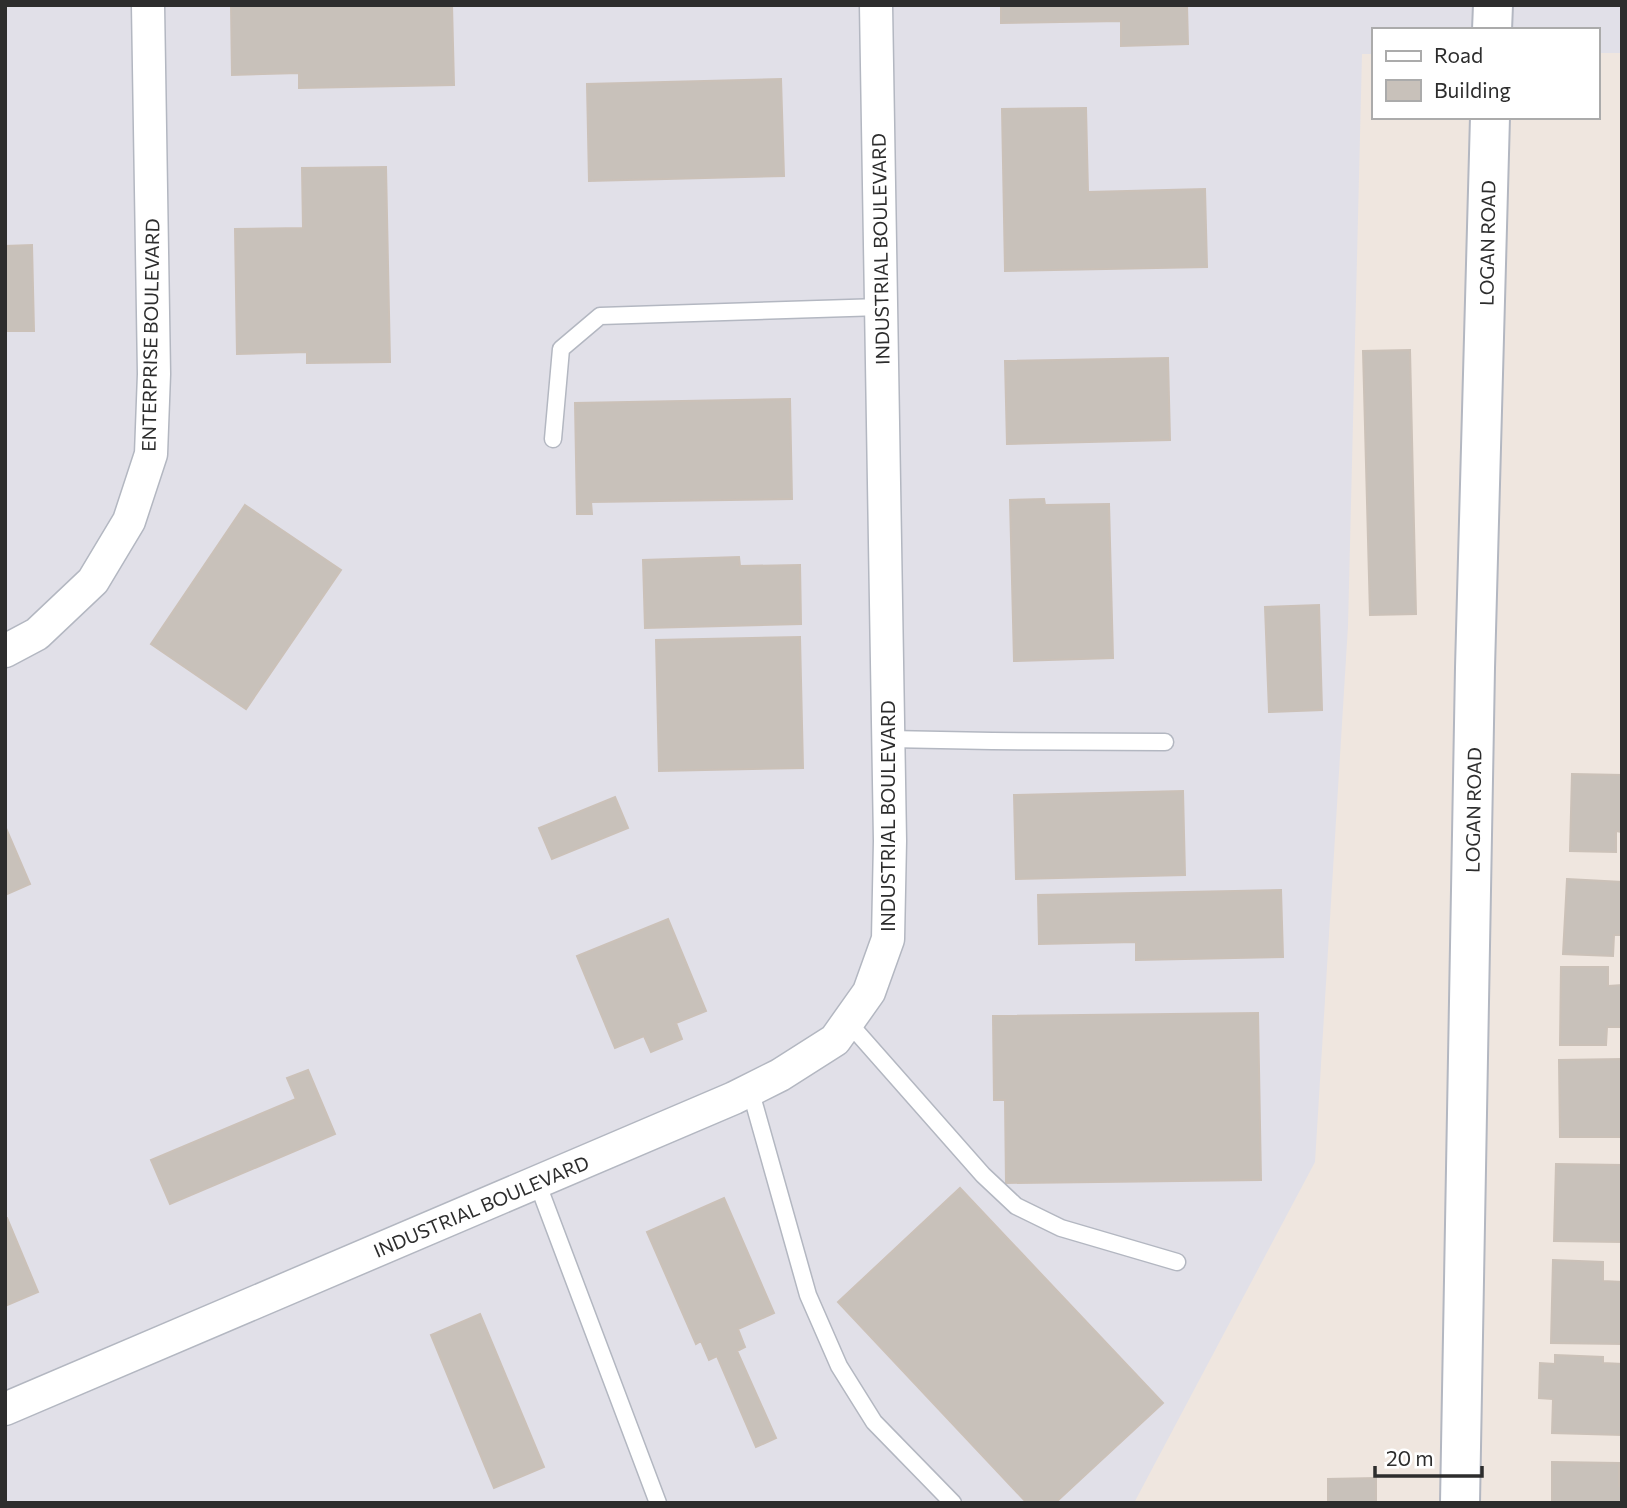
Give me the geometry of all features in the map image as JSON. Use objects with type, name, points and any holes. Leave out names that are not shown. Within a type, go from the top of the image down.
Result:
[{"type":"street","name":"ENTERPRISE BOULEVARD","points":[[5,651],[37,634],[93,581],[130,521],[151,454],[154,374],[148,5]]},
{"type":"street","name":"INDUSTRIAL BOULEVARD","points":[[5,1409],[780,1075],[835,1040],[869,992],[888,939],[890,841],[876,5]]},
{"type":"street","points":[[1492,28],[1493,5]]},
{"type":"street","name":"LOGAN ROAD","points":[[1460,1503],[1475,682],[1490,119]]},
{"type":"lane","points":[[553,439],[561,349],[600,316],[881,307]]},
{"type":"lane","points":[[889,739],[1165,742]]},
{"type":"lane","points":[[848,1022],[983,1175],[1016,1206],[1061,1228],[1177,1262]]},
{"type":"lane","points":[[750,1089],[808,1295],[839,1366],[874,1422],[953,1503]]},
{"type":"lane","points":[[537,1182],[658,1503]]},
{"type":"shaded area","points":[[5,5],[1622,5],[1622,53],[1599,53],[1599,28],[1372,28],[1372,54],[1362,54],[1348,626],[1315,1162],[1134,1503],[5,1503]]},
{"type":"building","points":[[231,5],[452,5],[454,85],[299,88],[299,73],[232,75]]},
{"type":"building","points":[[1001,5],[1187,5],[1188,44],[1121,46],[1121,21],[1001,23]]},
{"type":"building","points":[[781,79],[784,176],[589,181],[587,84]]},
{"type":"building","points":[[1086,108],[1088,192],[1205,189],[1207,267],[1005,271],[1002,109]]},
{"type":"building","points":[[386,167],[390,362],[307,363],[307,352],[237,354],[235,229],[303,228],[302,168]]},
{"type":"building","points":[[32,245],[34,331],[5,331],[5,246]]},
{"type":"building","points":[[1410,350],[1416,614],[1370,615],[1363,351]]},
{"type":"building","points":[[1168,358],[1170,440],[1007,444],[1005,361]]},
{"type":"building","points":[[790,399],[792,499],[591,502],[592,514],[577,514],[575,403]]},
{"type":"building","points":[[1044,499],[1045,505],[1109,504],[1113,658],[1014,661],[1010,500]]},
{"type":"building","points":[[245,505],[341,570],[246,709],[151,644]]},
{"type":"building","points":[[739,557],[740,566],[800,565],[801,624],[645,628],[643,560]]},
{"type":"building","points":[[1319,605],[1322,710],[1269,712],[1265,607]]},
{"type":"building","points":[[800,637],[803,768],[659,771],[656,640]]},
{"type":"building","points":[[1572,774],[1622,775],[1622,832],[1616,831],[1616,852],[1570,851]]},
{"type":"building","points":[[1183,791],[1185,875],[1016,879],[1014,795]]},
{"type":"building","points":[[615,797],[628,828],[552,859],[539,828]]},
{"type":"building","points":[[5,826],[30,884],[5,895]]},
{"type":"building","points":[[1567,879],[1622,882],[1622,935],[1614,935],[1613,956],[1563,954]]},
{"type":"building","points":[[1281,890],[1283,957],[1136,960],[1136,942],[1039,944],[1038,895]]},
{"type":"building","points":[[668,919],[706,1011],[676,1023],[682,1039],[651,1052],[644,1036],[615,1048],[577,956]]},
{"type":"building","points":[[1561,967],[1608,967],[1608,986],[1622,985],[1622,1027],[1607,1027],[1606,1045],[1560,1045]]},
{"type":"building","points":[[1258,1013],[1261,1180],[1006,1183],[1005,1100],[994,1100],[993,1016]]},
{"type":"building","points":[[1622,1059],[1622,1137],[1560,1137],[1559,1060]]},
{"type":"building","points":[[308,1070],[335,1134],[170,1204],[151,1160],[296,1099],[287,1078]]},
{"type":"building","points":[[1556,1164],[1622,1165],[1622,1242],[1554,1241]]},
{"type":"building","points":[[960,1188],[1163,1403],[1055,1503],[1027,1503],[838,1302]]},
{"type":"building","points":[[724,1198],[774,1313],[738,1329],[745,1347],[737,1351],[776,1438],[756,1447],[717,1356],[709,1360],[701,1341],[696,1344],[647,1232]]},
{"type":"building","points":[[5,1218],[38,1292],[5,1306]]},
{"type":"building","points":[[1553,1260],[1603,1262],[1603,1281],[1622,1282],[1622,1344],[1551,1343]]},
{"type":"building","points":[[480,1314],[544,1467],[494,1488],[431,1335]]},
{"type":"building","points":[[1555,1355],[1603,1357],[1603,1363],[1622,1364],[1622,1435],[1552,1433],[1553,1399],[1539,1398],[1540,1363],[1555,1364]]},
{"type":"building","points":[[1552,1462],[1619,1463],[1622,1503],[1552,1503]]},
{"type":"building","points":[[1376,1478],[1376,1503],[1328,1503],[1328,1479]]}]
